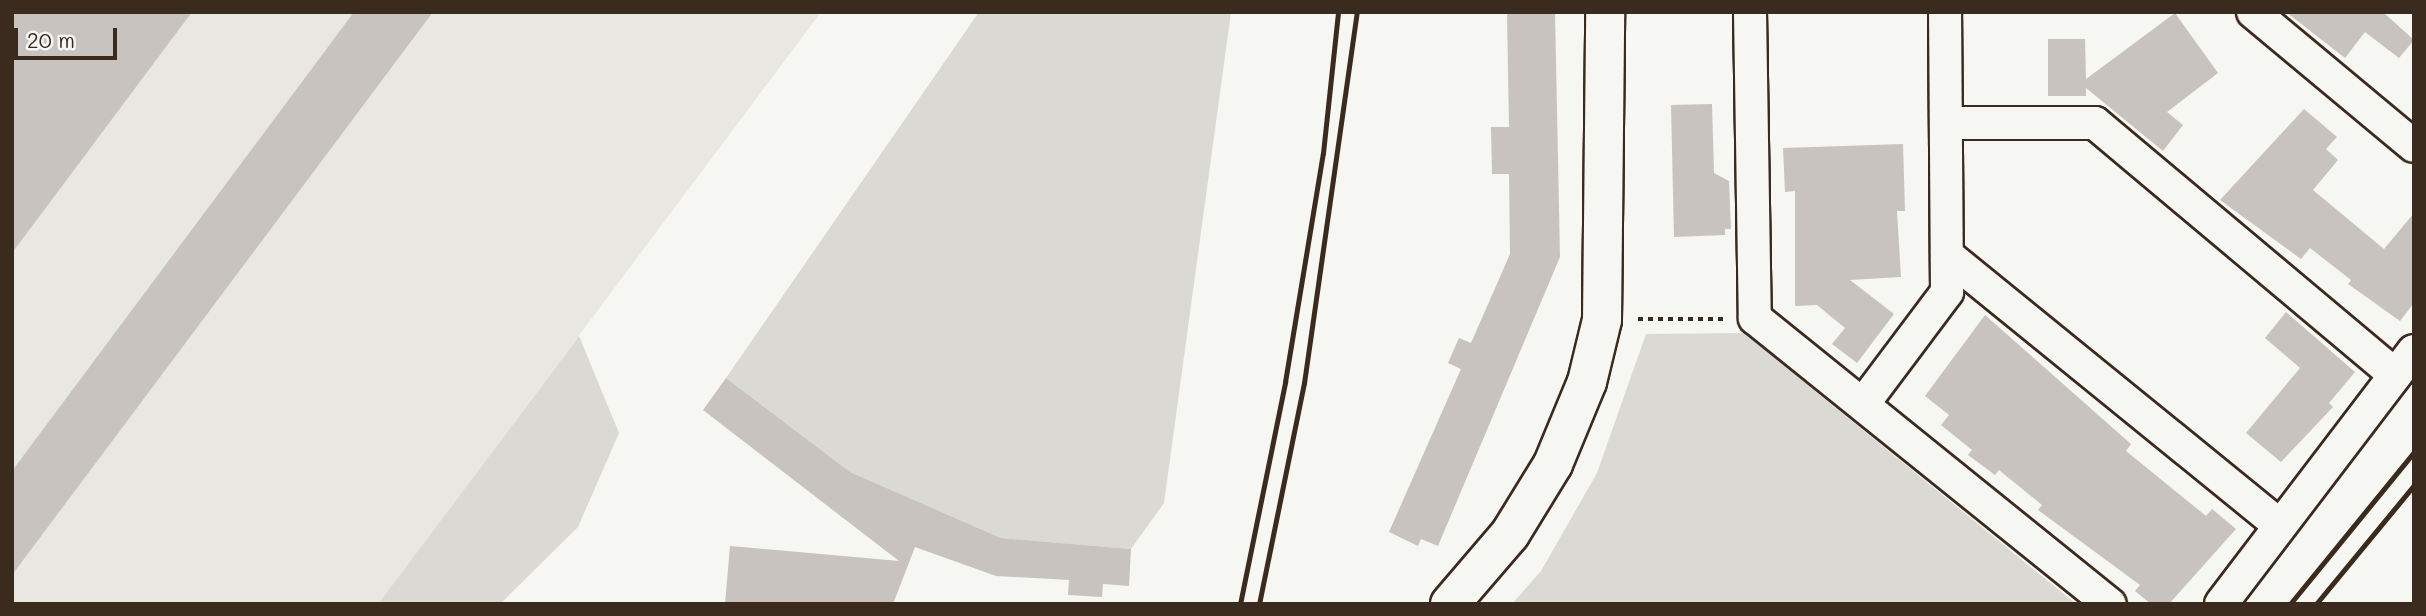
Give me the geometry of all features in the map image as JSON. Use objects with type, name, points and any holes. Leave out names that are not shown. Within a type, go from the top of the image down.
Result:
[{"type":"main road","points":[[1450,604],[1510,534],[1553,464],[1587,382],[1602,320],[1605,12]]},
{"type":"street","points":[[1751,12],[1755,318],[2110,604]]},
{"type":"street","points":[[1863,404],[1942,304],[1947,255],[1945,12]]},
{"type":"street","points":[[2253,12],[2414,146]]},
{"type":"street","points":[[1946,123],[2095,123],[2404,363],[2221,604]]},
{"type":"street","points":[[1947,255],[2280,526]]},
{"type":"path","points":[[1602,320],[1755,318]]},
{"type":"shaded area","points":[[12,12],[821,12],[378,604],[12,604]]},
{"type":"shaded area","points":[[979,12],[1231,12],[1164,503],[1131,549],[1001,538],[850,472],[726,378]]},
{"type":"shaded area","points":[[1744,333],[2076,604],[1512,604],[1541,571],[1597,473],[1646,334]]},
{"type":"shaded area","points":[[579,336],[619,433],[578,527],[500,604],[378,604]]},
{"type":"building","points":[[12,12],[192,12],[12,253]]},
{"type":"building","points":[[354,12],[433,12],[12,575],[12,471]]},
{"type":"building","points":[[1507,12],[1555,12],[1560,257],[1438,546],[1421,539],[1418,546],[1389,532],[1461,369],[1448,363],[1459,338],[1471,343],[1510,254],[1509,174],[1492,174],[1491,127],[1509,127]]},
{"type":"building","points":[[2286,12],[2383,12],[2414,40],[2399,58],[2365,32],[2345,58]]},
{"type":"building","points":[[2175,13],[2218,73],[2167,112],[2183,125],[2163,151],[2086,88],[2086,96],[2048,96],[2048,39],[2085,39],[2086,79]]},
{"type":"building","points":[[1712,104],[1714,173],[1729,181],[1731,229],[1725,229],[1725,235],[1674,237],[1671,105]]},
{"type":"building","points":[[2304,109],[2337,137],[2326,149],[2338,160],[2313,190],[2384,249],[2414,213],[2414,303],[2400,321],[2348,284],[2351,280],[2310,248],[2301,259],[2220,200]]},
{"type":"building","points":[[1903,144],[1905,211],[1897,211],[1901,277],[1850,280],[1894,314],[1857,363],[1832,344],[1845,328],[1817,305],[1795,306],[1795,191],[1785,192],[1783,148]]},
{"type":"building","points":[[2286,312],[2355,372],[2329,403],[2333,407],[2281,462],[2246,433],[2300,368],[2265,338]]},
{"type":"building","points":[[1985,315],[2131,444],[2126,451],[2206,516],[2212,509],[2236,529],[2169,604],[2151,604],[2135,591],[2140,585],[2038,510],[2042,505],[1999,470],[1995,475],[1968,455],[1972,450],[1941,425],[1949,415],[1925,396]]},
{"type":"building","points":[[726,378],[850,472],[1001,538],[1131,549],[1129,586],[1103,584],[1102,597],[1068,595],[1069,580],[996,576],[915,547],[893,604],[725,604],[730,546],[899,561],[703,410]]},
{"type":"railway","points":[[1240,604],[1285,382],[1323,153],[1338,12]]},
{"type":"railway","points":[[1259,604],[1304,383],[1357,12]]},
{"type":"railway","points":[[2290,604],[2414,452]]},
{"type":"railway","points":[[2316,604],[2414,485]]}]
